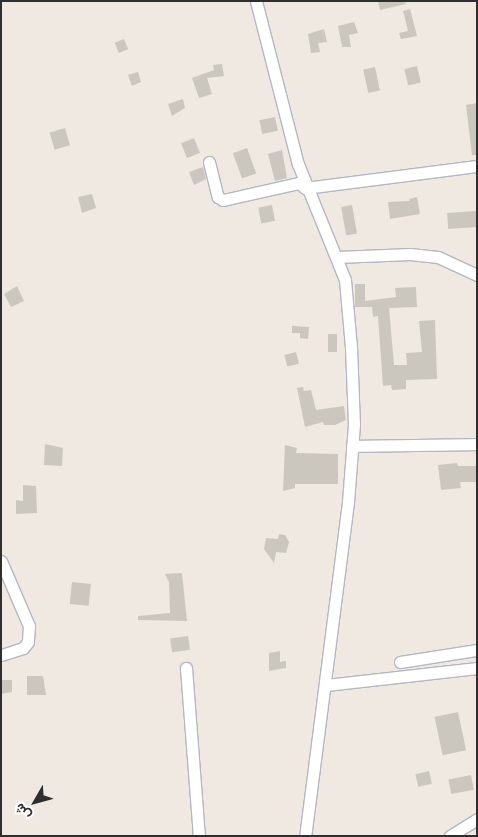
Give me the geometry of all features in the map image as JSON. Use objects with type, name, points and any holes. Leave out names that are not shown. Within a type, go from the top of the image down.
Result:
[{"type":"street","points":[[256,1],[305,188],[337,257],[345,280],[352,347],[352,446],[326,685],[305,836]]},
{"type":"street","points":[[209,162],[218,197],[223,200],[294,184],[305,188],[477,166]]},
{"type":"street","points":[[337,257],[410,254],[438,257],[477,275]]},
{"type":"street","points":[[352,446],[477,444]]},
{"type":"street","points":[[1,562],[29,626],[28,642],[23,648],[1,655]]},
{"type":"street","points":[[400,662],[477,650]]},
{"type":"street","points":[[186,668],[199,836]]},
{"type":"street","points":[[326,685],[477,668]]},
{"type":"street","points":[[450,836],[477,819]]},
{"type":"building","points":[[378,1],[405,1],[406,4],[380,10]]},
{"type":"building","points":[[410,9],[417,36],[401,39],[399,33],[408,31],[403,11]]},
{"type":"building","points":[[354,22],[358,33],[349,35],[351,47],[342,47],[338,26]]},
{"type":"building","points":[[324,29],[327,42],[318,43],[320,52],[311,53],[308,34]]},
{"type":"building","points":[[124,39],[128,49],[119,53],[115,43]]},
{"type":"building","points":[[222,64],[224,76],[207,78],[212,94],[199,98],[192,78],[214,70],[213,65]]},
{"type":"building","points":[[417,66],[421,83],[408,85],[404,69]]},
{"type":"building","points":[[375,67],[380,90],[368,93],[363,69]]},
{"type":"building","points":[[138,72],[141,82],[132,86],[128,75]]},
{"type":"building","points":[[183,99],[185,108],[172,116],[168,104]]},
{"type":"building","points":[[477,103],[477,155],[472,155],[466,105]]},
{"type":"building","points":[[275,117],[278,131],[262,134],[259,120]]},
{"type":"building","points":[[65,128],[70,145],[55,150],[50,132]]},
{"type":"building","points":[[194,138],[200,153],[187,158],[181,143]]},
{"type":"building","points":[[247,148],[256,173],[242,179],[233,153]]},
{"type":"building","points":[[282,150],[287,178],[275,181],[268,154]]},
{"type":"building","points":[[203,167],[206,179],[194,185],[189,172]]},
{"type":"building","points":[[92,194],[96,208],[82,213],[78,197]]},
{"type":"building","points":[[417,197],[420,214],[390,219],[388,202],[410,201],[409,199]]},
{"type":"building","points":[[272,205],[275,221],[261,223],[258,208]]},
{"type":"building","points":[[352,205],[357,234],[346,235],[341,207]]},
{"type":"building","points":[[476,211],[477,227],[448,229],[447,213]]},
{"type":"building","points":[[355,284],[365,284],[365,301],[396,297],[395,288],[416,287],[417,307],[389,308],[394,365],[407,365],[406,353],[422,352],[419,321],[435,320],[437,379],[406,380],[406,389],[392,390],[391,385],[383,386],[378,316],[373,317],[372,307],[355,307]]},
{"type":"building","points":[[17,286],[24,301],[11,307],[4,294]]},
{"type":"building","points":[[292,326],[309,327],[308,339],[300,338],[300,333],[292,333]]},
{"type":"building","points":[[328,334],[337,334],[337,352],[328,352]]},
{"type":"building","points":[[296,352],[299,364],[287,367],[284,355]]},
{"type":"building","points":[[303,387],[304,391],[311,390],[316,410],[344,406],[346,420],[335,425],[324,425],[323,422],[305,427],[297,388]]},
{"type":"building","points":[[45,444],[63,448],[62,466],[44,465]]},
{"type":"building","points":[[285,445],[297,448],[296,453],[338,454],[338,484],[295,484],[295,488],[283,491]]},
{"type":"building","points":[[457,463],[458,466],[477,466],[477,482],[460,482],[461,488],[441,490],[438,465]]},
{"type":"building","points":[[23,485],[36,486],[37,513],[16,514],[16,500],[23,501]]},
{"type":"building","points":[[279,534],[285,535],[289,542],[286,553],[276,552],[274,563],[264,549],[266,538],[278,539]]},
{"type":"building","points":[[182,573],[187,621],[138,620],[138,616],[170,613],[169,582],[165,574]]},
{"type":"building","points":[[72,582],[91,584],[89,606],[70,604]]},
{"type":"building","points":[[188,636],[190,650],[172,652],[170,639]]},
{"type":"building","points":[[280,651],[280,662],[286,661],[286,668],[269,671],[269,653]]},
{"type":"building","points":[[27,676],[43,676],[46,695],[27,695]]},
{"type":"building","points":[[1,680],[12,680],[12,692],[1,694]]},
{"type":"building","points":[[458,712],[466,750],[443,755],[435,717]]},
{"type":"building","points":[[429,771],[432,784],[418,787],[415,774]]},
{"type":"building","points":[[471,775],[474,790],[451,794],[448,779]]}]
